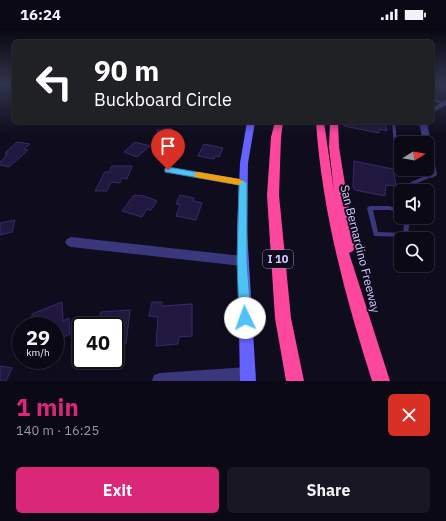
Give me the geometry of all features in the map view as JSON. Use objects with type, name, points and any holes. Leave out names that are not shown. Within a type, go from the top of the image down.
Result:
[{"type":"highway","points":[[275,124],[276,137]]},
{"type":"highway","name":"I 10","points":[[279,124],[276,137],[273,195],[283,318],[295,381]]},
{"type":"highway","name":"San Bernardino Freeway","points":[[320,124],[328,193],[359,315],[380,381]]},
{"type":"highway","points":[[334,124],[334,147],[359,315]]},
{"type":"street","points":[[434,111],[445,103]]},
{"type":"street","points":[[160,381],[248,378],[242,261],[243,183],[251,124]]},
{"type":"street","points":[[423,124],[426,136]]},
{"type":"street","points":[[168,170],[243,183]]},
{"type":"street","points":[[71,242],[242,261]]},
{"type":"lane","points":[[394,124],[395,136]]},
{"type":"lane","points":[[414,184],[428,176]]},
{"type":"lane","points":[[394,209],[370,208],[376,234],[405,235],[407,224]]},
{"type":"building","points":[[344,124],[385,124],[387,131],[379,129],[379,133],[344,126]]},
{"type":"building","points":[[171,128],[174,145],[158,145],[157,130]]},
{"type":"building","points":[[17,142],[30,144],[24,149],[28,150],[9,167],[0,165],[0,162],[7,155],[5,155],[7,153],[5,153]]},
{"type":"building","points":[[135,142],[150,146],[137,157],[124,152]]},
{"type":"building","points":[[204,144],[223,148],[219,157],[215,156],[214,159],[198,156]]},
{"type":"building","points":[[354,161],[393,169],[396,184],[394,184],[394,186],[386,185],[385,196],[355,190],[353,187]]},
{"type":"building","points":[[112,166],[132,166],[127,179],[122,178],[120,183],[111,182],[107,191],[95,191],[105,172],[109,172]]},
{"type":"building","points":[[134,195],[144,196],[157,201],[151,210],[147,209],[142,217],[122,211]]},
{"type":"building","points":[[180,195],[194,198],[193,201],[202,203],[196,220],[176,216],[180,205],[176,204]]},
{"type":"building","points":[[15,220],[12,232],[0,235],[0,223]]},
{"type":"building","points":[[62,302],[63,317],[32,317],[32,314]]},
{"type":"building","points":[[152,302],[162,302],[162,306],[192,304],[192,336],[179,337],[178,344],[156,346],[158,317],[149,316]]},
{"type":"building","points":[[130,310],[126,344],[124,344],[124,317],[100,317],[101,312]]},
{"type":"building","points":[[69,318],[70,334],[64,337],[64,320]]},
{"type":"building","points":[[0,366],[12,368],[6,381],[0,381]]},
{"type":"slow traffic","points":[[198,175],[239,182]]},
{"type":"route","points":[[168,170],[243,183],[242,261],[245,318]]}]
